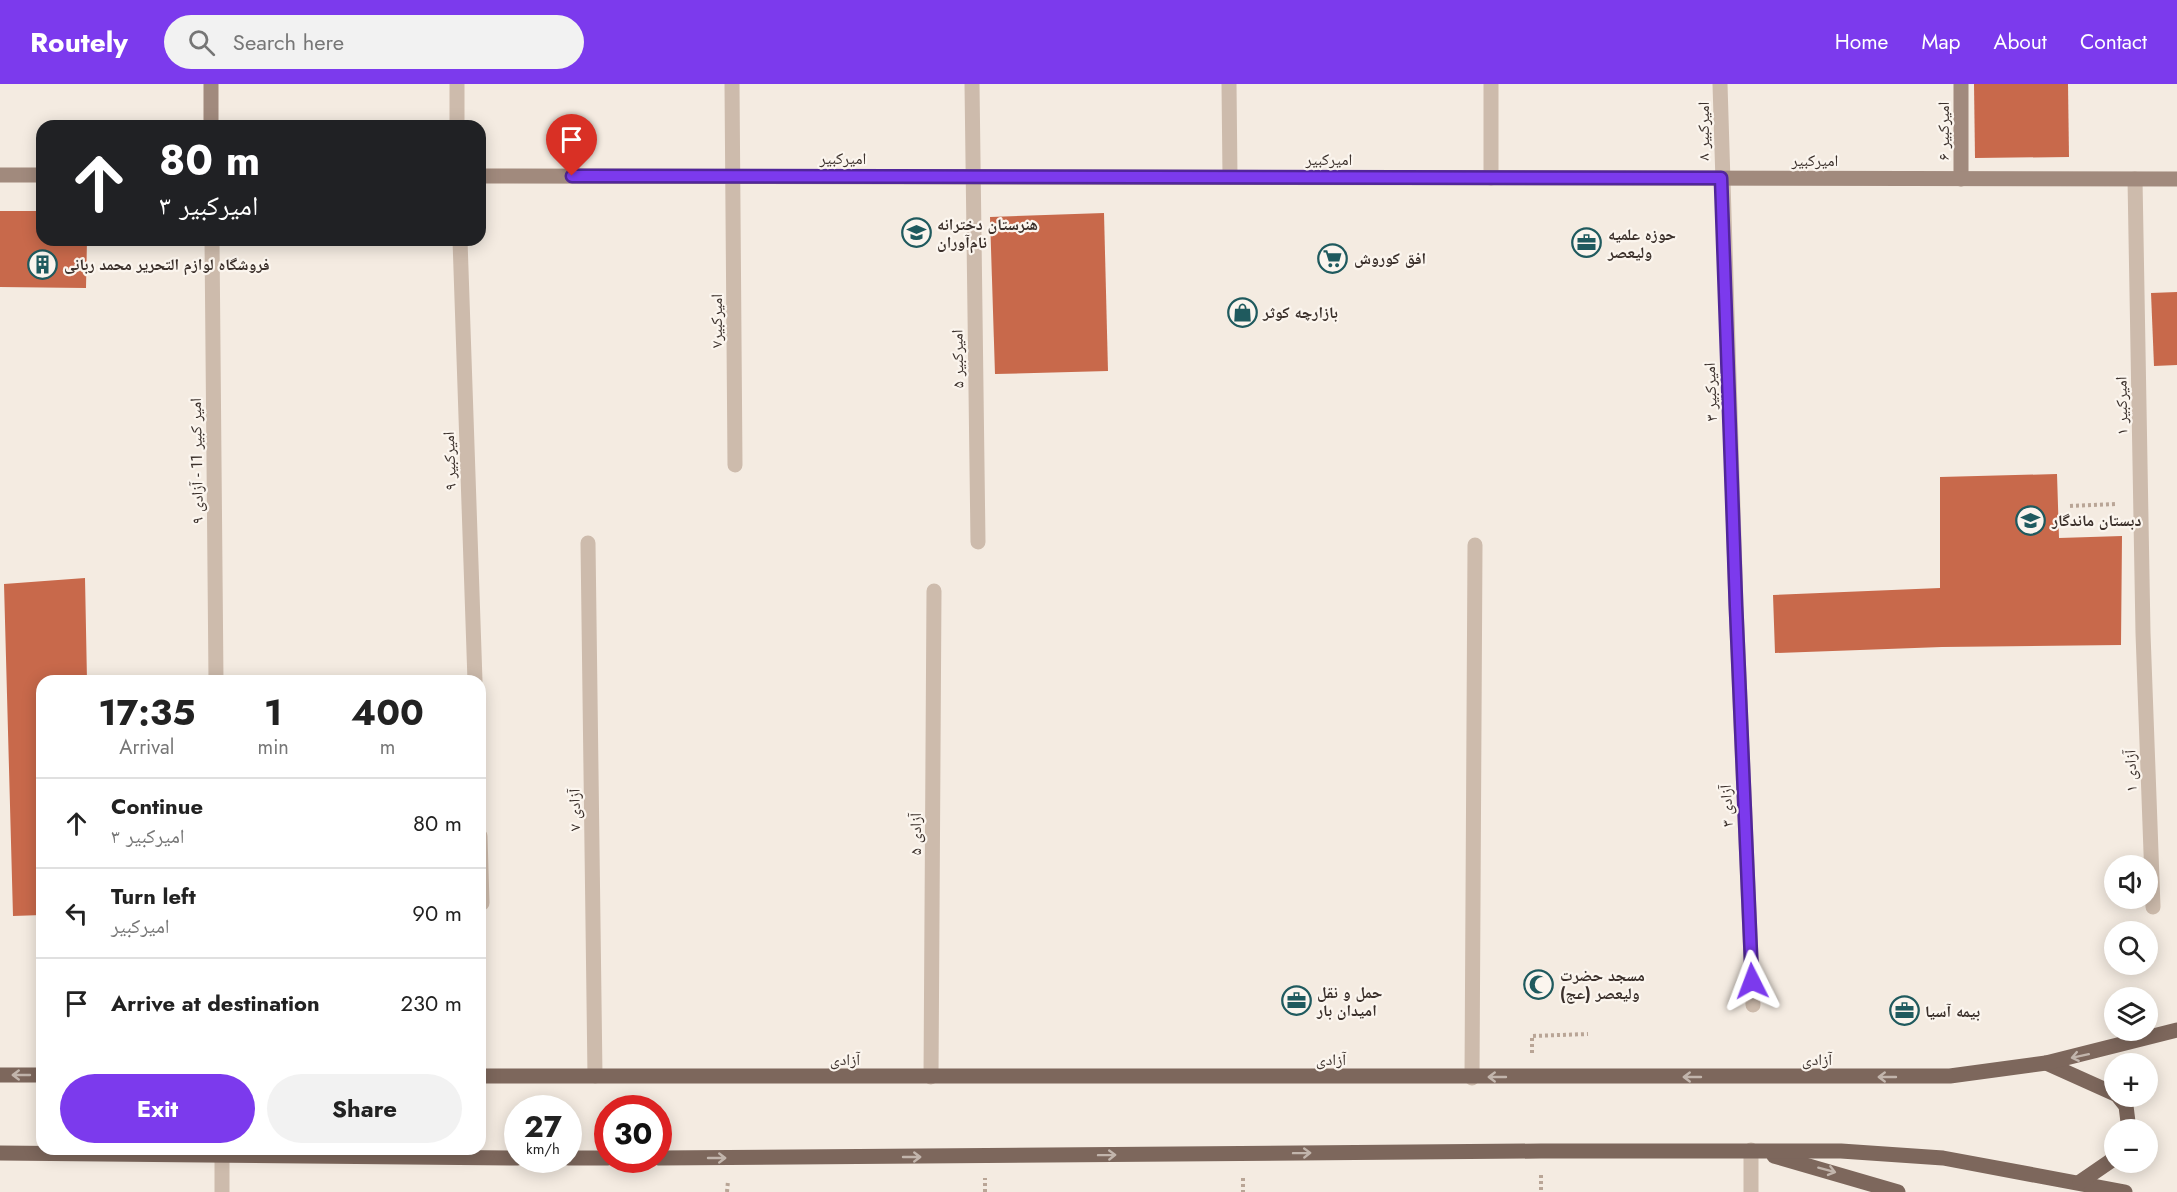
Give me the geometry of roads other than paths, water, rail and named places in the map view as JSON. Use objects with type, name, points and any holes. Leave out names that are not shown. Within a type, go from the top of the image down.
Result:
[{"type":"main road","name":"آزادی","points":[[486,1076],[1472,1078],[1950,1076],[2046,1063],[2177,1030]]},
{"type":"main road","points":[[2046,1063],[2104,1090]]},
{"type":"main road","points":[[0,1075],[36,1075]]},
{"type":"main road","points":[[1751,1150],[1898,1192]]},
{"type":"main road","points":[[672,1158],[1841,1151],[1943,1158],[2125,1192]]},
{"type":"main road","points":[[0,1154],[36,1154]]},
{"type":"main road","points":[[111,1155],[504,1158]]},
{"type":"main road","points":[[2080,1182],[2104,1166]]},
{"type":"street","points":[[210,84],[211,120]]},
{"type":"street","points":[[457,84],[458,120]]},
{"type":"street","name":"امیرکبیر۷","points":[[732,84],[735,465]]},
{"type":"street","name":"امیرکبیر ۵","points":[[972,84],[978,542]]},
{"type":"street","points":[[1229,84],[1230,177]]},
{"type":"street","points":[[1491,84],[1491,178]]},
{"type":"street","name":"امیرکبیر ۸","points":[[1720,84],[1721,178]]},
{"type":"street","name":"امیرکبیر ۶","points":[[1961,84],[1961,178]]},
{"type":"street","points":[[0,175],[36,175]]},
{"type":"street","name":"امیرکبیر","points":[[486,176],[2177,179]]},
{"type":"street","name":"امیرکبیر ۳","points":[[1721,178],[1736,606]]},
{"type":"street","name":"امیرکبیر ۱","points":[[2135,179],[2143,633]]},
{"type":"street","name":"امیر کبیر 11 - آزادی ۹","points":[[212,246],[216,675]]},
{"type":"street","name":"امیرکبیر ۹","points":[[460,246],[475,675]]},
{"type":"street","name":"آزادی ۷","points":[[588,543],[596,1076]]},
{"type":"street","points":[[1472,1078],[1475,545]]},
{"type":"street","name":"آزادی ۵","points":[[931,1077],[934,591]]},
{"type":"street","name":"آزادی ۳","points":[[1736,606],[1753,1005]]},
{"type":"street","name":"آزادی ۱","points":[[2143,633],[2150,855]]},
{"type":"street","points":[[1751,1150],[1751,1192]]},
{"type":"street","points":[[222,1156],[222,1192]]},
{"type":"place","name":"هنرستان دخترانه نام‌آوران","points":[[916,233]]},
{"type":"place","name":"حوزه علمیه ولیعصر","points":[[1587,243]]},
{"type":"place","name":"افق کوروش","points":[[1333,258]]},
{"type":"place","name":"فروشگاه لوازم التحریر محمد ربانی","points":[[43,264]]},
{"type":"place","name":"بازارچه کوثر","points":[[1242,312]]},
{"type":"place","name":"دبستان ماندگار","points":[[2031,520]]},
{"type":"place","name":"مسجد حضرت ولیعصر (عج)","points":[[1539,984]]},
{"type":"place","name":"حمل و نقل امیدان بار","points":[[1296,1001]]},
{"type":"place","name":"بیمه آسیا","points":[[1904,1011]]}]
